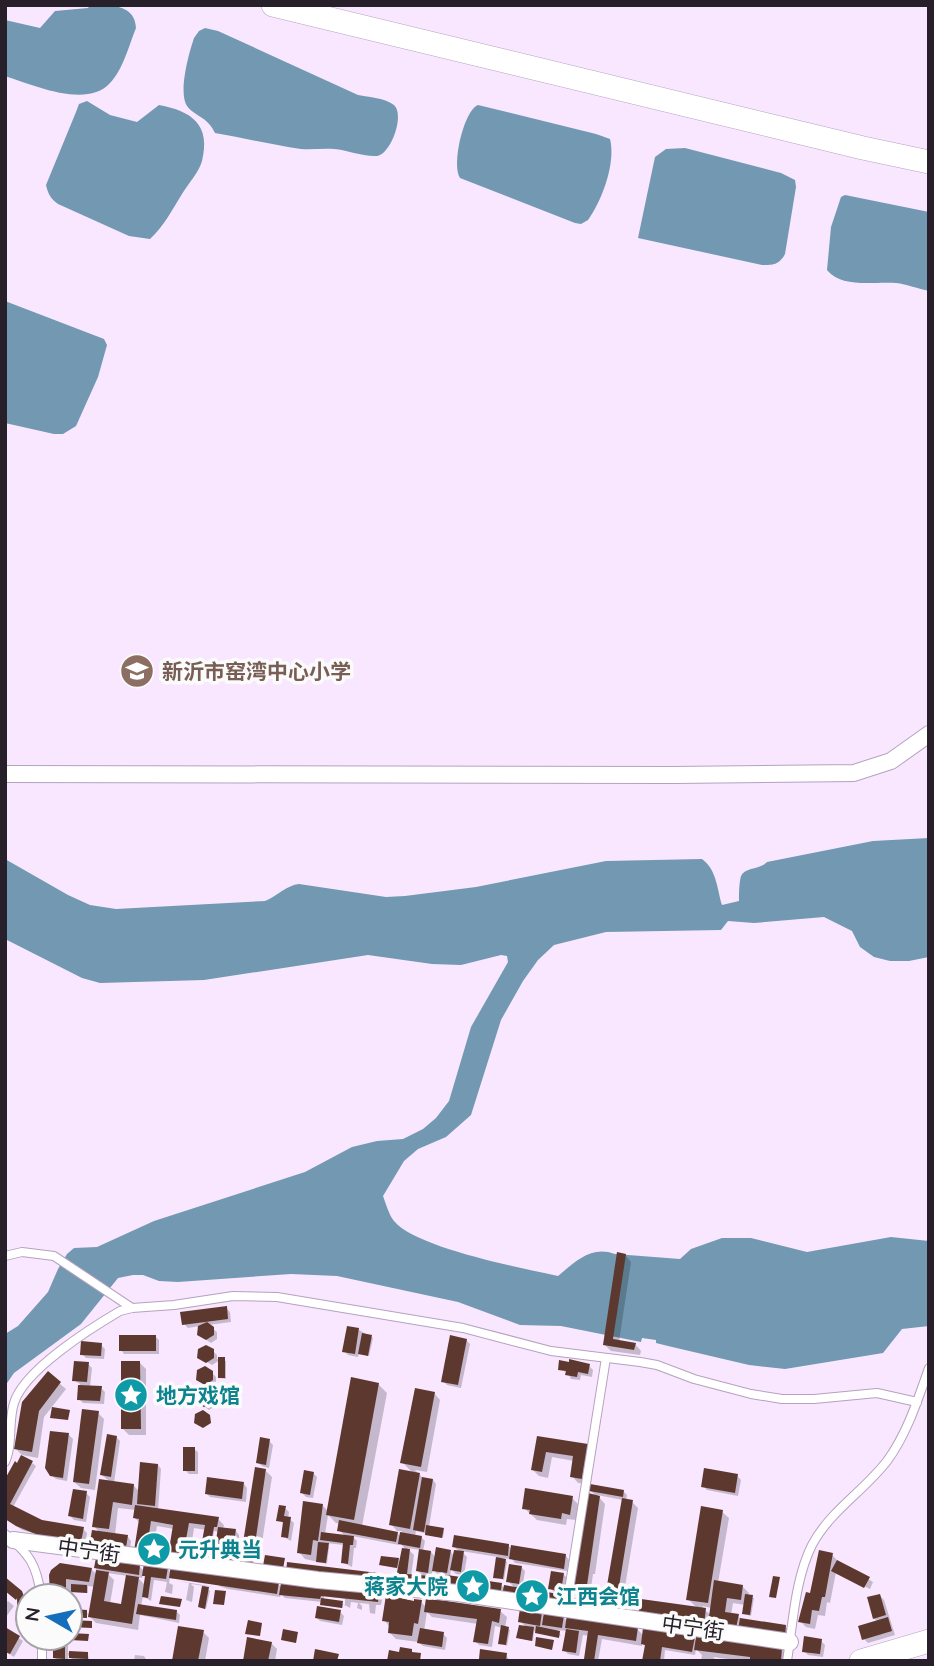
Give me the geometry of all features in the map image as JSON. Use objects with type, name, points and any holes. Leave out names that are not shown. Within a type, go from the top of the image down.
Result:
[{"type":"main road","points":[[273,5],[929,162]]},
{"type":"main road","points":[[861,1661],[929,1640]]},
{"type":"street","points":[[5,774],[854,773],[891,761],[929,734]]},
{"type":"street","name":"中宁街","points":[[9,1537],[318,1580],[458,1593],[790,1642]]},
{"type":"lane","points":[[5,1256],[22,1252],[60,1258],[132,1308]]},
{"type":"lane","points":[[5,1462],[15,1401],[26,1381],[40,1367],[104,1321],[132,1308],[233,1296],[276,1297],[463,1328],[551,1351],[657,1365],[714,1385],[782,1399],[877,1393],[918,1400],[929,1399]]},
{"type":"lane","points":[[566,1609],[606,1358]]},
{"type":"lane","points":[[787,1661],[803,1570],[811,1547],[828,1521],[887,1461],[918,1400],[929,1368]]},
{"type":"lane","points":[[9,1537],[25,1550],[33,1562],[39,1582]]},
{"type":"water","points":[[90,5],[119,7],[131,14],[134,20],[136,28],[125,57],[110,83],[100,91],[74,95],[44,89],[5,76],[5,20],[40,28],[55,11],[88,8]]},
{"type":"water","points":[[205,28],[218,31],[358,95],[382,99],[394,105],[397,110],[397,125],[387,149],[382,154],[372,156],[334,149],[301,149],[215,133],[208,123],[187,106],[184,92],[185,72],[194,38]]},
{"type":"water","points":[[87,101],[110,115],[137,122],[159,105],[181,111],[201,129],[204,149],[201,165],[164,223],[150,239],[129,236],[58,204],[49,194],[46,185],[79,104]]},
{"type":"water","points":[[478,105],[610,139],[609,170],[598,202],[588,220],[581,224],[575,223],[460,178],[457,162],[460,138],[468,117]]},
{"type":"water","points":[[685,148],[781,173],[795,180],[785,254],[778,262],[762,265],[638,238],[655,157],[666,149]]},
{"type":"water","points":[[845,195],[929,212],[929,291],[896,283],[850,282],[833,276],[827,270],[831,227],[841,197]]},
{"type":"water","points":[[5,301],[104,339],[107,345],[98,377],[76,426],[63,434],[5,423]]},
{"type":"water","points":[[929,838],[929,957],[890,961],[874,957],[860,947],[852,931],[824,917],[754,923],[728,921],[721,930],[606,932],[554,945],[538,960],[523,981],[501,1020],[471,1115],[446,1137],[418,1149],[404,1161],[383,1196],[394,1221],[424,1240],[471,1256],[558,1276],[591,1253],[680,1259],[691,1249],[722,1238],[751,1238],[807,1252],[891,1237],[929,1241],[929,1326],[902,1329],[883,1353],[785,1369],[749,1365],[656,1343],[656,1340],[642,1338],[641,1342],[561,1326],[520,1325],[458,1302],[337,1276],[291,1274],[178,1282],[133,1275],[118,1278],[81,1324],[14,1373],[5,1386],[5,1334],[18,1326],[48,1292],[58,1269],[74,1248],[97,1247],[154,1221],[305,1172],[352,1147],[403,1139],[423,1129],[449,1101],[471,1027],[508,962],[507,956],[501,955],[461,965],[432,964],[368,955],[204,980],[100,983],[82,978],[5,939],[5,859],[90,905],[116,909],[265,901],[290,886],[299,884],[386,897],[405,896],[476,887],[606,861],[702,859],[714,874],[722,905],[739,901],[743,873],[767,862],[873,841]]},
{"type":"building","points":[[617,1252],[626,1254],[613,1339],[636,1343],[634,1350],[603,1345]]},
{"type":"building","points":[[227,1306],[228,1319],[182,1325],[180,1312]]},
{"type":"building","points":[[207,1322],[214,1327],[214,1335],[206,1340],[197,1335],[198,1326]]},
{"type":"building","points":[[347,1326],[359,1328],[355,1354],[342,1352]]},
{"type":"building","points":[[362,1333],[372,1335],[368,1356],[358,1354]]},
{"type":"building","points":[[119,1335],[156,1335],[156,1351],[119,1351]]},
{"type":"building","points":[[450,1335],[467,1339],[458,1385],[441,1382]]},
{"type":"building","points":[[81,1341],[102,1343],[101,1356],[80,1355]]},
{"type":"building","points":[[206,1345],[214,1349],[214,1358],[206,1363],[197,1358],[198,1349]]},
{"type":"building","points":[[218,1357],[225,1357],[225,1378],[218,1378]]},
{"type":"building","points":[[569,1359],[590,1364],[588,1374],[578,1372],[577,1377],[565,1375],[566,1371],[558,1370],[559,1360],[569,1362]]},
{"type":"building","points":[[74,1361],[89,1362],[87,1382],[72,1381]]},
{"type":"building","points":[[121,1361],[140,1361],[141,1429],[121,1429]]},
{"type":"building","points":[[205,1366],[213,1371],[213,1380],[205,1385],[196,1380],[197,1370]]},
{"type":"building","points":[[48,1371],[61,1382],[39,1411],[32,1452],[14,1449],[22,1402]]},
{"type":"building","points":[[351,1377],[379,1383],[354,1520],[326,1515]]},
{"type":"building","points":[[78,1385],[102,1386],[100,1401],[77,1400]]},
{"type":"building","points":[[204,1388],[211,1393],[212,1402],[204,1407],[195,1402],[196,1392]]},
{"type":"building","points":[[415,1388],[435,1392],[421,1467],[400,1463]]},
{"type":"building","points":[[52,1407],[70,1410],[68,1420],[50,1418]]},
{"type":"building","points":[[82,1409],[99,1411],[89,1484],[73,1482]]},
{"type":"building","points":[[203,1410],[210,1415],[211,1423],[203,1428],[194,1423],[195,1414]]},
{"type":"building","points":[[50,1431],[69,1433],[63,1478],[50,1476],[45,1468]]},
{"type":"building","points":[[107,1434],[117,1436],[111,1477],[100,1475]]},
{"type":"building","points":[[537,1436],[588,1444],[582,1479],[570,1477],[573,1456],[546,1452],[542,1472],[531,1470]]},
{"type":"building","points":[[260,1437],[270,1439],[266,1465],[256,1463]]},
{"type":"building","points":[[183,1447],[195,1447],[195,1471],[183,1471]]},
{"type":"building","points":[[21,1455],[33,1461],[10,1504],[42,1520],[84,1527],[81,1542],[38,1535],[5,1519],[5,1479]]},
{"type":"building","points":[[140,1462],[158,1464],[155,1506],[137,1504]]},
{"type":"building","points":[[255,1467],[266,1469],[254,1551],[242,1549]]},
{"type":"building","points":[[704,1468],[738,1474],[735,1493],[701,1487]]},
{"type":"building","points":[[399,1469],[420,1473],[410,1529],[389,1525]]},
{"type":"building","points":[[304,1470],[314,1472],[310,1495],[300,1493]]},
{"type":"building","points":[[207,1477],[244,1482],[242,1499],[205,1494]]},
{"type":"building","points":[[422,1477],[433,1479],[424,1532],[413,1530]]},
{"type":"building","points":[[99,1479],[134,1484],[132,1505],[113,1502],[109,1529],[92,1527]]},
{"type":"building","points":[[590,1484],[624,1490],[623,1497],[589,1491]]},
{"type":"building","points":[[525,1488],[573,1496],[570,1515],[562,1513],[561,1519],[529,1514],[530,1510],[522,1509]]},
{"type":"building","points":[[73,1489],[87,1491],[83,1519],[68,1516]]},
{"type":"building","points":[[588,1493],[600,1496],[586,1592],[573,1590]]},
{"type":"building","points":[[622,1498],[633,1500],[617,1599],[605,1597]]},
{"type":"building","points":[[303,1501],[323,1504],[318,1541],[313,1540],[311,1555],[297,1553]]},
{"type":"building","points":[[135,1505],[219,1517],[217,1527],[214,1527],[210,1549],[213,1549],[211,1562],[168,1556],[173,1525],[151,1521],[148,1541],[167,1544],[165,1556],[134,1551],[139,1519],[133,1518]],"holes":[[[189,1523],[205,1525],[201,1547],[185,1545]]]},
{"type":"building","points":[[279,1505],[286,1506],[284,1516],[291,1517],[288,1538],[281,1537],[283,1522],[276,1521]]},
{"type":"building","points":[[701,1506],[723,1510],[708,1603],[686,1600]]},
{"type":"building","points":[[339,1520],[398,1532],[396,1542],[337,1531]]},
{"type":"building","points":[[426,1525],[444,1528],[442,1538],[425,1535]]},
{"type":"building","points":[[218,1527],[236,1529],[235,1536],[226,1535],[224,1548],[215,1547]]},
{"type":"building","points":[[92,1530],[128,1535],[126,1548],[90,1542]]},
{"type":"building","points":[[321,1532],[354,1536],[348,1564],[341,1563],[343,1543],[320,1540]]},
{"type":"building","points":[[400,1532],[422,1536],[420,1548],[398,1544]]},
{"type":"building","points":[[454,1535],[509,1544],[508,1556],[452,1547]]},
{"type":"building","points":[[318,1542],[329,1543],[326,1563],[316,1562]]},
{"type":"building","points":[[511,1545],[566,1554],[564,1569],[509,1559]]},
{"type":"building","points":[[436,1547],[451,1550],[447,1573],[432,1571]]},
{"type":"building","points":[[402,1548],[410,1549],[407,1574],[447,1575],[502,1583],[500,1596],[395,1582]]},
{"type":"building","points":[[419,1549],[431,1551],[428,1573],[416,1571]]},
{"type":"building","points":[[454,1550],[464,1551],[461,1572],[450,1570]]},
{"type":"building","points":[[819,1550],[833,1553],[825,1597],[822,1597],[819,1611],[812,1610],[810,1624],[798,1622],[806,1592],[810,1593]]},
{"type":"building","points":[[215,1551],[234,1554],[232,1565],[213,1562]]},
{"type":"building","points":[[241,1552],[254,1554],[252,1566],[239,1563]]},
{"type":"building","points":[[265,1555],[285,1558],[283,1569],[263,1566]]},
{"type":"building","points":[[381,1556],[399,1558],[397,1568],[379,1565]]},
{"type":"building","points":[[496,1557],[506,1559],[503,1579],[493,1578]]},
{"type":"building","points":[[96,1558],[140,1565],[139,1575],[94,1568]]},
{"type":"building","points":[[837,1560],[870,1577],[864,1588],[831,1571]]},
{"type":"building","points":[[287,1562],[378,1573],[377,1582],[286,1573]]},
{"type":"building","points":[[60,1563],[92,1568],[89,1582],[66,1579],[66,1582],[49,1582],[51,1570]]},
{"type":"building","points":[[144,1563],[168,1567],[166,1579],[151,1577],[148,1598],[142,1597]]},
{"type":"building","points":[[509,1564],[522,1566],[519,1584],[506,1582]]},
{"type":"building","points":[[171,1565],[279,1582],[277,1594],[169,1578]]},
{"type":"building","points":[[96,1570],[109,1572],[104,1601],[121,1604],[126,1575],[139,1577],[132,1624],[88,1617]]},
{"type":"building","points":[[551,1571],[564,1573],[561,1591],[548,1589]]},
{"type":"building","points":[[773,1576],[780,1577],[776,1598],[769,1597]]},
{"type":"building","points":[[5,1577],[14,1584],[14,1598],[5,1591]]},
{"type":"building","points":[[714,1580],[743,1585],[741,1600],[727,1598],[725,1612],[739,1614],[736,1628],[708,1624]]},
{"type":"building","points":[[281,1583],[379,1594],[378,1602],[279,1595]]},
{"type":"building","points":[[504,1585],[565,1595],[564,1606],[502,1596]]},
{"type":"building","points":[[202,1586],[209,1587],[205,1609],[198,1607]]},
{"type":"building","points":[[215,1590],[226,1591],[224,1605],[213,1604]]},
{"type":"building","points":[[745,1594],[753,1595],[750,1615],[742,1614]]},
{"type":"building","points":[[880,1594],[886,1615],[873,1619],[867,1597]]},
{"type":"building","points":[[386,1595],[422,1600],[418,1624],[414,1623],[412,1636],[388,1633],[389,1622],[382,1621]]},
{"type":"building","points":[[161,1596],[182,1599],[180,1607],[159,1604]]},
{"type":"building","points":[[321,1598],[343,1601],[342,1608],[320,1605]]},
{"type":"building","points":[[426,1598],[501,1609],[499,1623],[492,1621],[488,1644],[473,1642],[477,1619],[424,1612]]},
{"type":"building","points":[[572,1598],[619,1605],[617,1614],[571,1608]]},
{"type":"building","points":[[641,1599],[706,1608],[704,1625],[638,1615]]},
{"type":"building","points":[[138,1604],[177,1610],[176,1620],[136,1614]]},
{"type":"building","points":[[317,1606],[341,1610],[339,1622],[315,1618]]},
{"type":"building","points":[[520,1608],[542,1612],[540,1626],[518,1622]]},
{"type":"building","points":[[544,1612],[564,1615],[562,1628],[542,1625]]},
{"type":"building","points":[[567,1614],[638,1627],[636,1641],[598,1635],[594,1661],[584,1659],[588,1631],[565,1628]]},
{"type":"building","points":[[888,1617],[892,1631],[862,1640],[858,1626]]},
{"type":"building","points":[[740,1618],[786,1625],[785,1637],[738,1630]]},
{"type":"building","points":[[248,1620],[262,1623],[260,1636],[245,1634]]},
{"type":"building","points":[[84,1621],[92,1621],[92,1628],[84,1628]]},
{"type":"building","points":[[501,1625],[509,1627],[506,1645],[498,1644]]},
{"type":"building","points":[[519,1625],[534,1627],[532,1641],[516,1638]]},
{"type":"building","points":[[178,1626],[204,1630],[198,1661],[172,1661]]},
{"type":"building","points":[[536,1626],[560,1631],[559,1638],[535,1633]]},
{"type":"building","points":[[5,1627],[14,1632],[14,1647],[10,1654],[5,1652]]},
{"type":"building","points":[[420,1628],[444,1632],[442,1647],[417,1643]]},
{"type":"building","points":[[643,1628],[695,1637],[692,1652],[662,1647],[660,1661],[642,1661],[645,1645],[641,1644]]},
{"type":"building","points":[[283,1629],[298,1632],[296,1643],[281,1640]]},
{"type":"building","points":[[566,1629],[579,1631],[576,1653],[562,1651]]},
{"type":"building","points":[[84,1634],[89,1634],[88,1641],[84,1641]]},
{"type":"building","points":[[804,1636],[822,1639],[820,1654],[802,1652]]},
{"type":"building","points":[[247,1637],[272,1642],[268,1661],[243,1661]]},
{"type":"building","points":[[536,1637],[554,1640],[552,1650],[535,1646]]},
{"type":"building","points":[[696,1637],[782,1648],[781,1661],[750,1661],[750,1657],[694,1650]]},
{"type":"building","points":[[400,1647],[421,1653],[420,1661],[387,1661],[389,1650],[399,1652]]},
{"type":"building","points":[[315,1649],[339,1654],[337,1661],[313,1661]]},
{"type":"building","points":[[480,1649],[507,1653],[506,1661],[479,1659]]},
{"type":"building","points":[[53,1652],[65,1652],[65,1659],[53,1658]]},
{"type":"building","points":[[69,1652],[88,1652],[88,1659],[69,1658]]},
{"type":"place","name":"新沂市窑湾中心小学","points":[[137,671]]},
{"type":"place","name":"地方戏馆","points":[[131,1395]]},
{"type":"place","name":"元升典当","points":[[154,1549]]},
{"type":"place","name":"蒋家大院","points":[[473,1586]]},
{"type":"place","name":"江西会馆","points":[[532,1596]]}]
